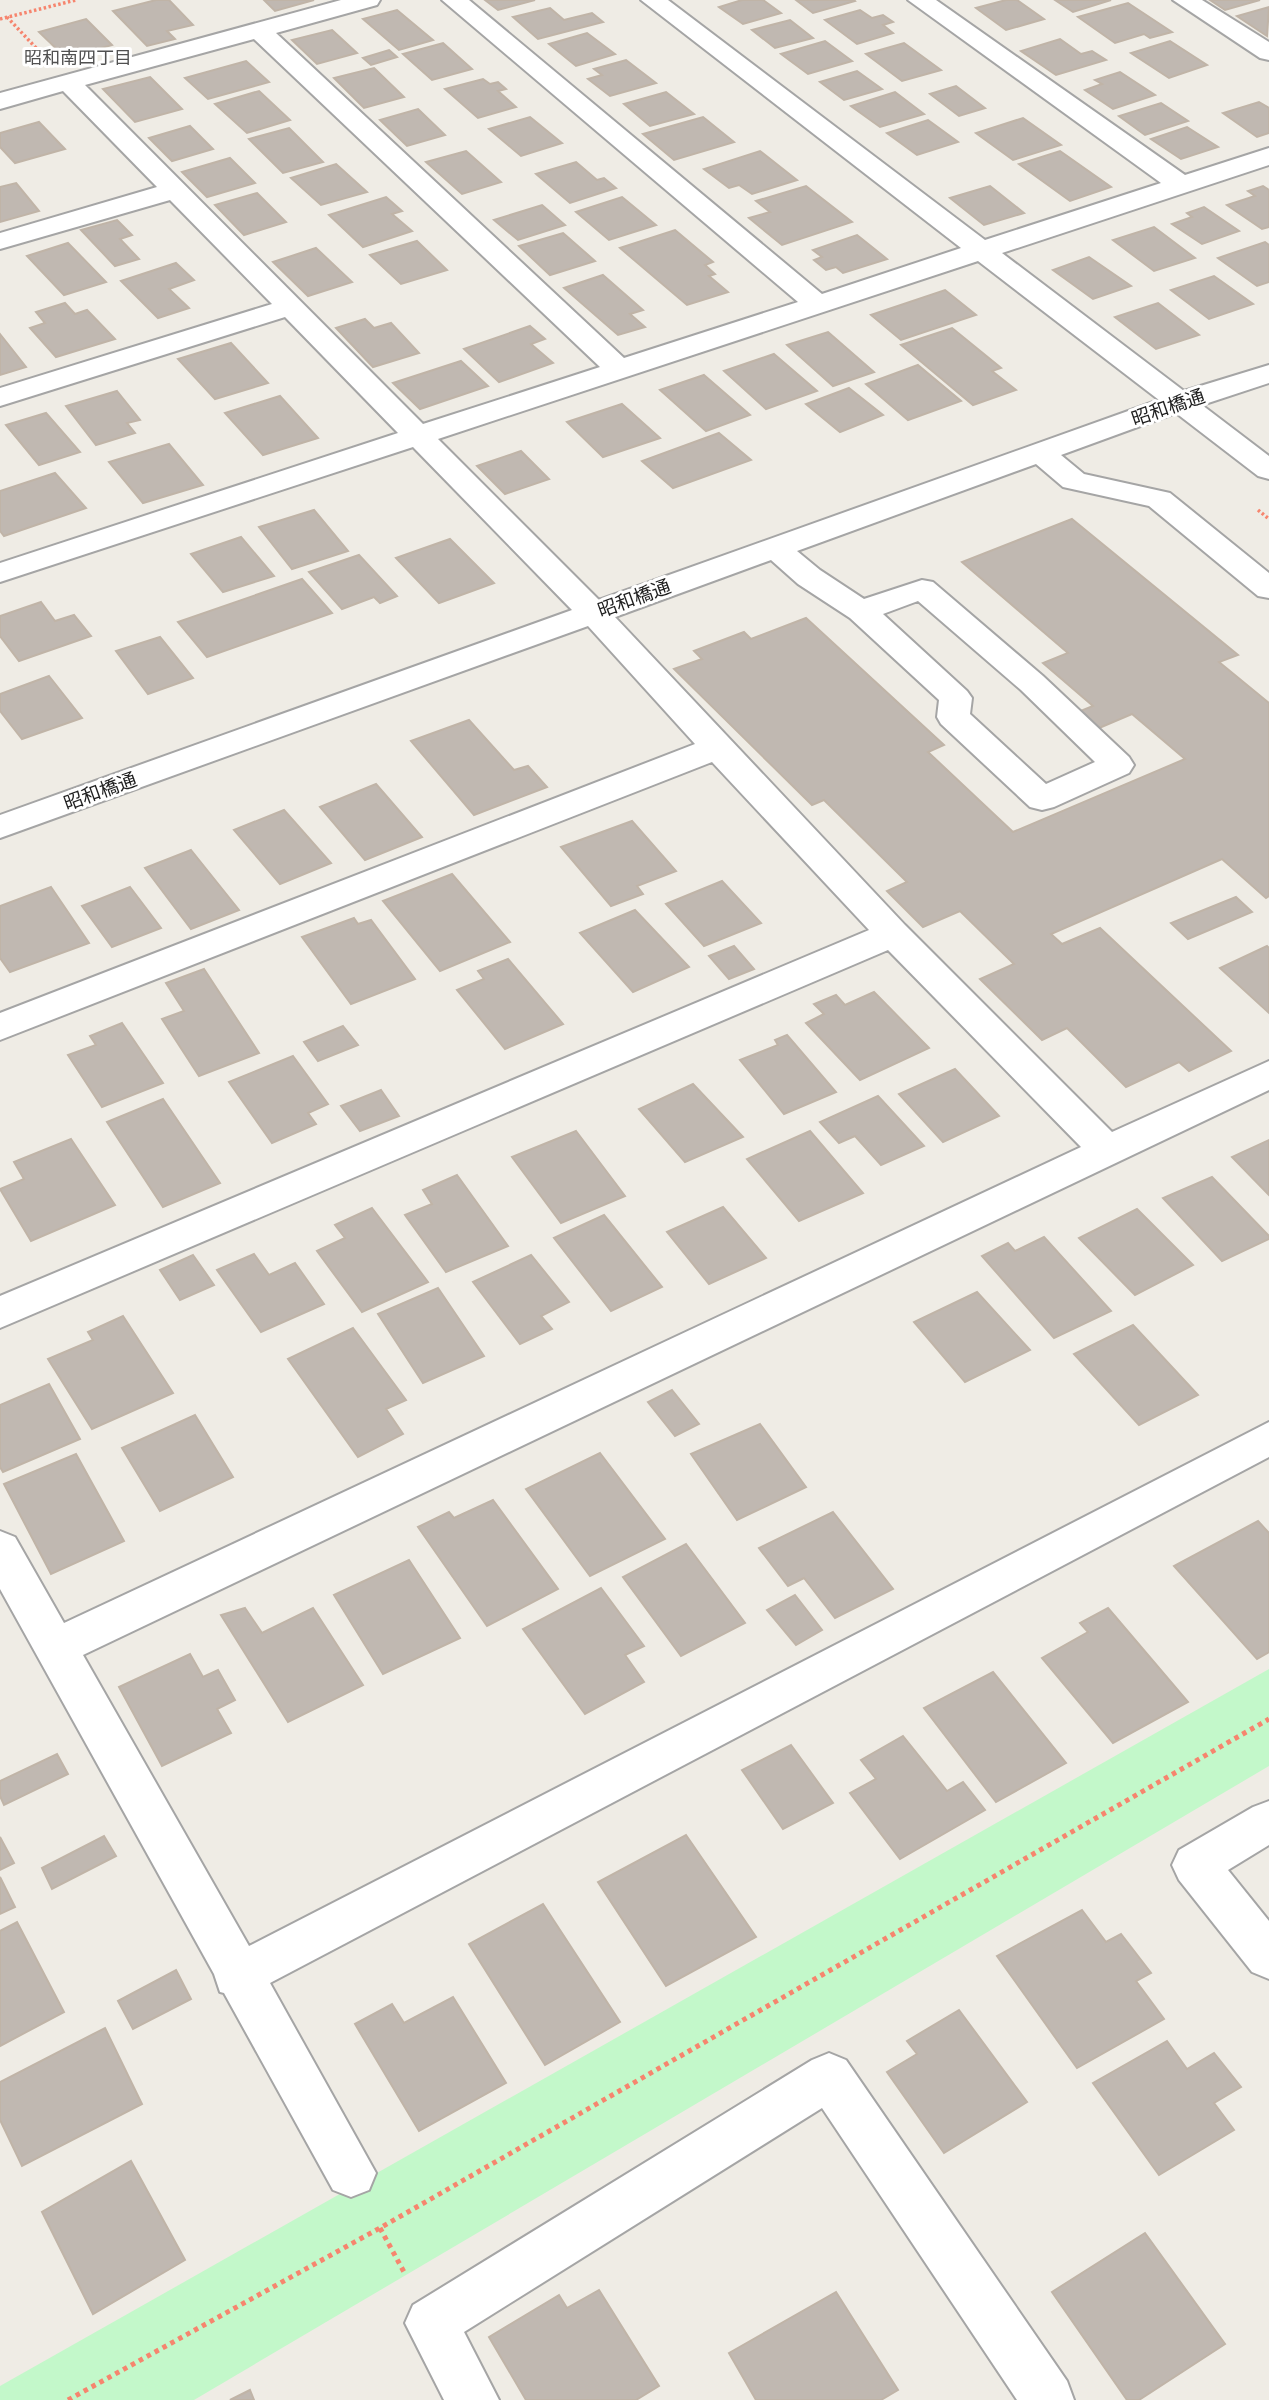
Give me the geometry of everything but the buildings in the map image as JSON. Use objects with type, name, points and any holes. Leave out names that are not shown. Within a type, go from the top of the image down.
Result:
[{"type":"street","points":[[0,100],[368,0]]},
{"type":"street","points":[[454,0],[816,303]]},
{"type":"street","points":[[653,0],[1269,470]]},
{"type":"street","points":[[919,0],[1180,184]]},
{"type":"street","points":[[1185,0],[1269,54]]},
{"type":"street","points":[[259,30],[620,370]]},
{"type":"street","points":[[68,82],[593,612],[893,934],[1106,1149]]},
{"type":"street","points":[[0,573],[1269,156]]},
{"type":"street","points":[[0,242],[176,190]]},
{"type":"street","points":[[0,397],[290,307]]},
{"type":"street","name":"昭和橋通","points":[[0,827],[1180,402],[1269,374]]},
{"type":"street","points":[[1040,452],[1074,481],[1159,499],[1269,589]]},
{"type":"street","points":[[775,548],[809,576],[860,611],[956,698],[953,717],[1042,799],[1117,765],[1032,683],[922,589],[860,611]]},
{"type":"street","points":[[0,1027],[717,748]]},
{"type":"street","points":[[0,1313],[893,934]]},
{"type":"street","points":[[56,1647],[1269,1074]]},
{"type":"street","points":[[237,1976],[1269,1438]]},
{"type":"street","points":[[0,1549],[237,1976],[351,2173]]},
{"type":"street","points":[[1269,1821],[1195,1865],[1269,1957]]},
{"type":"street","points":[[473,2400],[431,2323],[829,2076],[1048,2400]]},
{"type":"path","points":[[0,19],[76,0]]},
{"type":"path","points":[[68,2400],[380,2228],[1269,1719]]},
{"type":"path","points":[[351,2173],[431,2323]]},
{"type":"green space","points":[[1269,1669],[1269,1766],[194,2400],[0,2400],[0,2386]]},
{"type":"district","name":"昭和南四丁目","points":[[78,58]]}]
